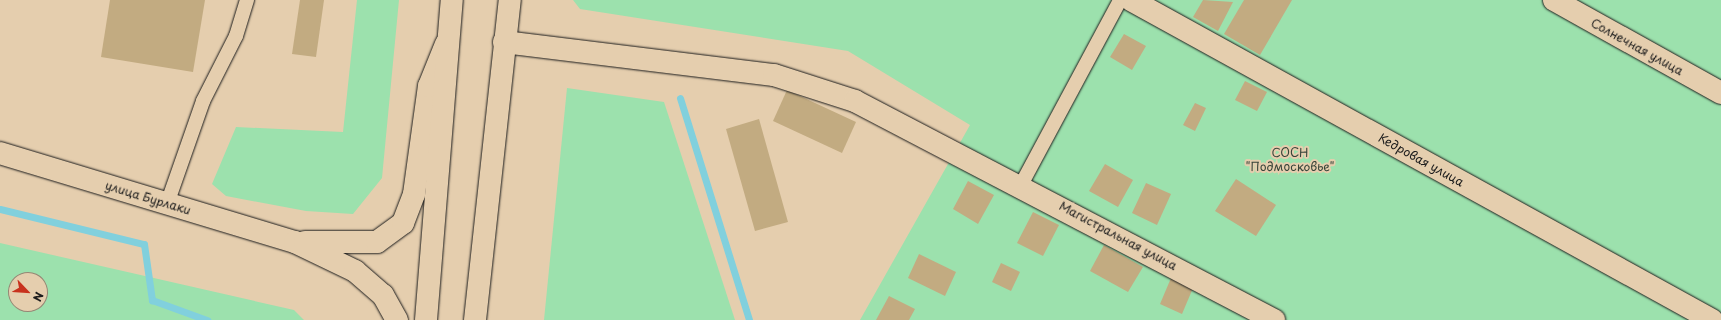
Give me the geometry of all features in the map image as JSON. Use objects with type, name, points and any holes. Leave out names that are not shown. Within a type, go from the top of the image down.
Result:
[{"type":"main road","points":[[426,320],[452,0]]},
{"type":"main road","points":[[474,320],[504,42],[510,0]]},
{"type":"main road","name":"Кедровая улица","points":[[1131,0],[1712,320]]},
{"type":"main road","name":"Солнечная улица","points":[[1554,0],[1721,93]]},
{"type":"main road","name":"улица Бурлаки","points":[[295,242],[377,242],[403,223],[414,194],[429,86],[448,38]]},
{"type":"main road","name":"Магистральная улица","points":[[504,42],[774,75],[855,101],[1021,185],[1274,320]]},
{"type":"main road","name":"улица Бурлаки","points":[[0,154],[295,242],[355,271],[383,295],[397,320]]},
{"type":"lane","points":[[167,204],[203,101],[236,36],[247,0]]},
{"type":"lane","points":[[1021,185],[1120,0]]},
{"type":"green space","points":[[357,0],[399,0],[382,178],[353,214],[306,211],[226,196],[212,184],[236,127],[343,132]]},
{"type":"green space","name":"СОСН \"Подмосковье\"","points":[[573,0],[1721,0],[1721,320],[860,320],[970,125],[848,51],[580,9]]},
{"type":"green space","points":[[567,88],[664,102],[735,320],[544,320]]},
{"type":"green space","points":[[0,243],[294,310],[304,320],[0,320]]},
{"type":"building","points":[[110,0],[205,0],[193,72],[101,57]]},
{"type":"building","points":[[300,0],[324,0],[316,57],[292,54]]},
{"type":"building","points":[[1203,0],[1233,2],[1218,31],[1193,17]]},
{"type":"building","points":[[1244,0],[1292,0],[1260,55],[1224,34]]},
{"type":"building","points":[[1124,34],[1146,46],[1132,70],[1110,57]]},
{"type":"building","points":[[1245,81],[1267,92],[1257,111],[1235,100]]},
{"type":"building","points":[[787,90],[856,122],[842,153],[773,121]]},
{"type":"building","points":[[1195,103],[1206,108],[1195,131],[1183,125]]},
{"type":"building","points":[[759,119],[788,222],[755,231],[726,129]]},
{"type":"building","points":[[1105,164],[1133,180],[1118,207],[1089,191]]},
{"type":"building","points":[[1236,179],[1276,205],[1256,236],[1215,211]]},
{"type":"building","points":[[968,181],[994,195],[978,224],[953,209]]},
{"type":"building","points":[[1146,183],[1171,194],[1157,225],[1132,213]]},
{"type":"building","points":[[1033,212],[1059,225],[1043,256],[1017,243]]},
{"type":"building","points":[[1104,245],[1143,267],[1128,292],[1090,271]]},
{"type":"building","points":[[919,254],[956,272],[945,296],[908,278]]},
{"type":"building","points":[[1001,263],[1020,272],[1011,291],[992,282]]},
{"type":"building","points":[[1171,278],[1193,288],[1182,314],[1160,304]]},
{"type":"building","points":[[889,296],[915,309],[909,320],[876,320]]},
{"type":"waterway","points":[[680,98],[749,320]]},
{"type":"waterway","points":[[0,209],[144,244],[152,300],[207,320]]}]
